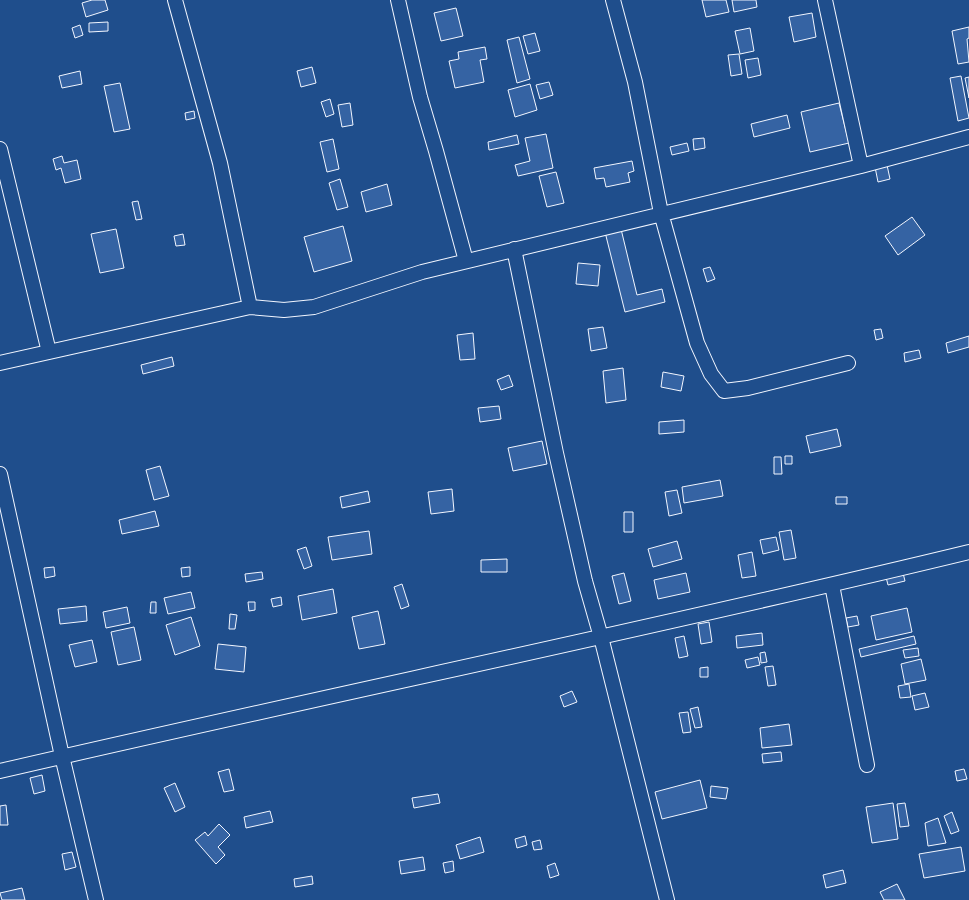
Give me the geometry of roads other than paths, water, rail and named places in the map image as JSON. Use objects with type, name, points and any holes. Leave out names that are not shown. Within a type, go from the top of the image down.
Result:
[{"type":"street","points":[[175,0],[220,163],[250,306]]},
{"type":"street","points":[[398,0],[420,97],[466,261]]},
{"type":"street","points":[[613,0],[635,82],[661,213],[698,343],[711,374],[724,391],[748,388],[848,363]]},
{"type":"street","points":[[824,0],[861,166]]},
{"type":"street","points":[[0,364],[250,306],[284,310],[314,307],[422,272],[861,166],[969,137]]},
{"type":"street","points":[[0,149],[49,352]]},
{"type":"street","points":[[514,249],[556,453],[585,580],[667,900]]},
{"type":"street","points":[[0,474],[62,756],[96,900]]},
{"type":"street","points":[[0,771],[832,585],[969,552]]},
{"type":"street","points":[[832,585],[867,765]]}]
